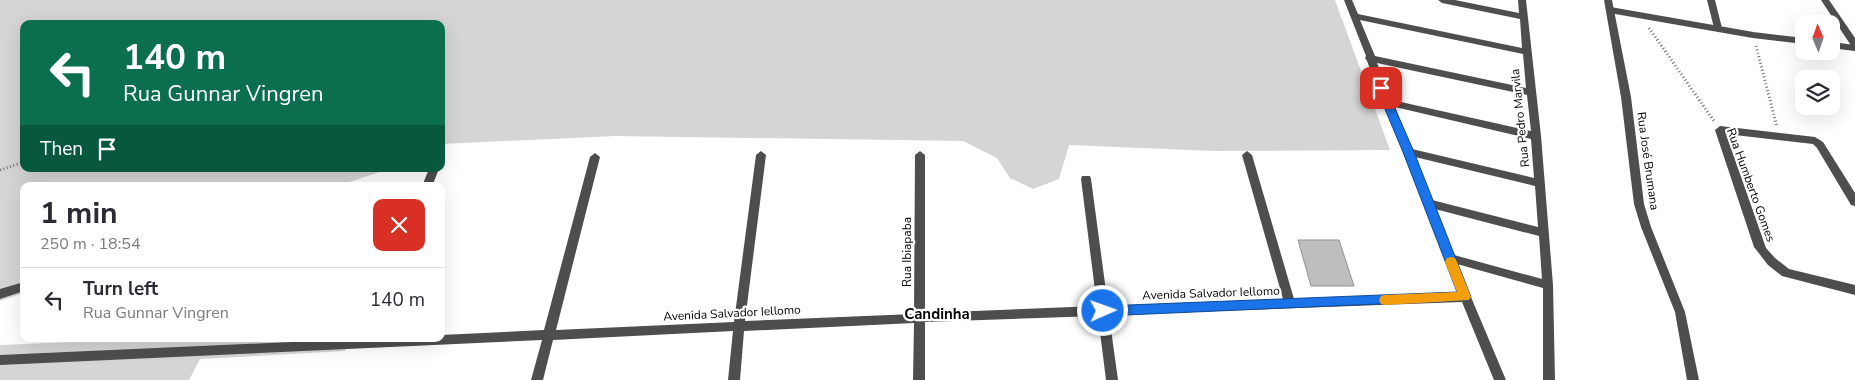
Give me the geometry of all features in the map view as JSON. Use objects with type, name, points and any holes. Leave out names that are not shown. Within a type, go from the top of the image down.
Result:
[{"type":"street","points":[[1348,0],[1369,58],[1409,152],[1465,297],[1500,380]]},
{"type":"street","points":[[1442,0],[1523,17]]},
{"type":"street","name":"Rua Pedro Marvila","points":[[1522,0],[1536,136],[1548,285],[1549,380]]},
{"type":"street","points":[[1711,0],[1718,28]]},
{"type":"street","points":[[1825,0],[1855,46]]},
{"type":"street","name":"Rua José Brumana","points":[[1609,5],[1626,97],[1640,204],[1646,227],[1680,312],[1693,380]]},
{"type":"street","points":[[1354,16],[1528,52]]},
{"type":"street","points":[[1369,58],[1530,92]]},
{"type":"street","points":[[1387,102],[1536,136]]},
{"type":"street","points":[[1720,130],[1810,140],[1820,145],[1855,202]]},
{"type":"street","name":"Rua Humberto Gomes","points":[[1720,130],[1759,247],[1764,254],[1786,273],[1855,290]]},
{"type":"street","points":[[1409,152],[1540,183]]},
{"type":"street","points":[[734,380],[761,155]]},
{"type":"street","name":"Rua Ibiapaba","points":[[919,380],[920,155]]},
{"type":"street","points":[[1247,155],[1290,304]]},
{"type":"street","points":[[537,380],[595,157]]},
{"type":"street","points":[[1086,179],[1112,380]]},
{"type":"street","points":[[1429,203],[1544,233]]},
{"type":"street","points":[[1450,258],[1548,285]]},
{"type":"street","points":[[0,294],[20,287]]},
{"type":"street","name":"Avenida Salvador Iellomo","points":[[445,339],[1465,297]]},
{"type":"street","name":"Avenida Salvador Iellomo","points":[[0,360],[348,342]]},
{"type":"lane","points":[[1609,5],[1644,15],[1753,35],[1795,40]]},
{"type":"lane","points":[[1840,45],[1855,46]]},
{"type":"path","name":"Rua Humberto Gomes","points":[[1644,15],[1648,28],[1720,130]]},
{"type":"path","points":[[1753,35],[1780,137]]},
{"type":"path","points":[[0,170],[20,163]]},
{"type":"shaded area","points":[[0,0],[1335,0],[1390,150],[1215,151],[1069,145],[1059,179],[1033,189],[1010,178],[997,158],[963,141],[615,136],[445,144],[445,20],[20,20],[20,172],[380,172],[349,182],[20,182],[20,294],[0,301]]},
{"type":"shaded area","points":[[74,342],[349,342],[345,351],[200,359],[189,380],[0,380],[0,345]]},
{"type":"building","points":[[1298,240],[1339,240],[1354,286],[1311,286]]},
{"type":"slow traffic","points":[[1385,300],[1465,297],[1451,262]]},
{"type":"district","name":"Candinha","points":[[937,314]]},
{"type":"route","points":[[1103,311],[1465,297],[1409,152],[1381,88]]}]
